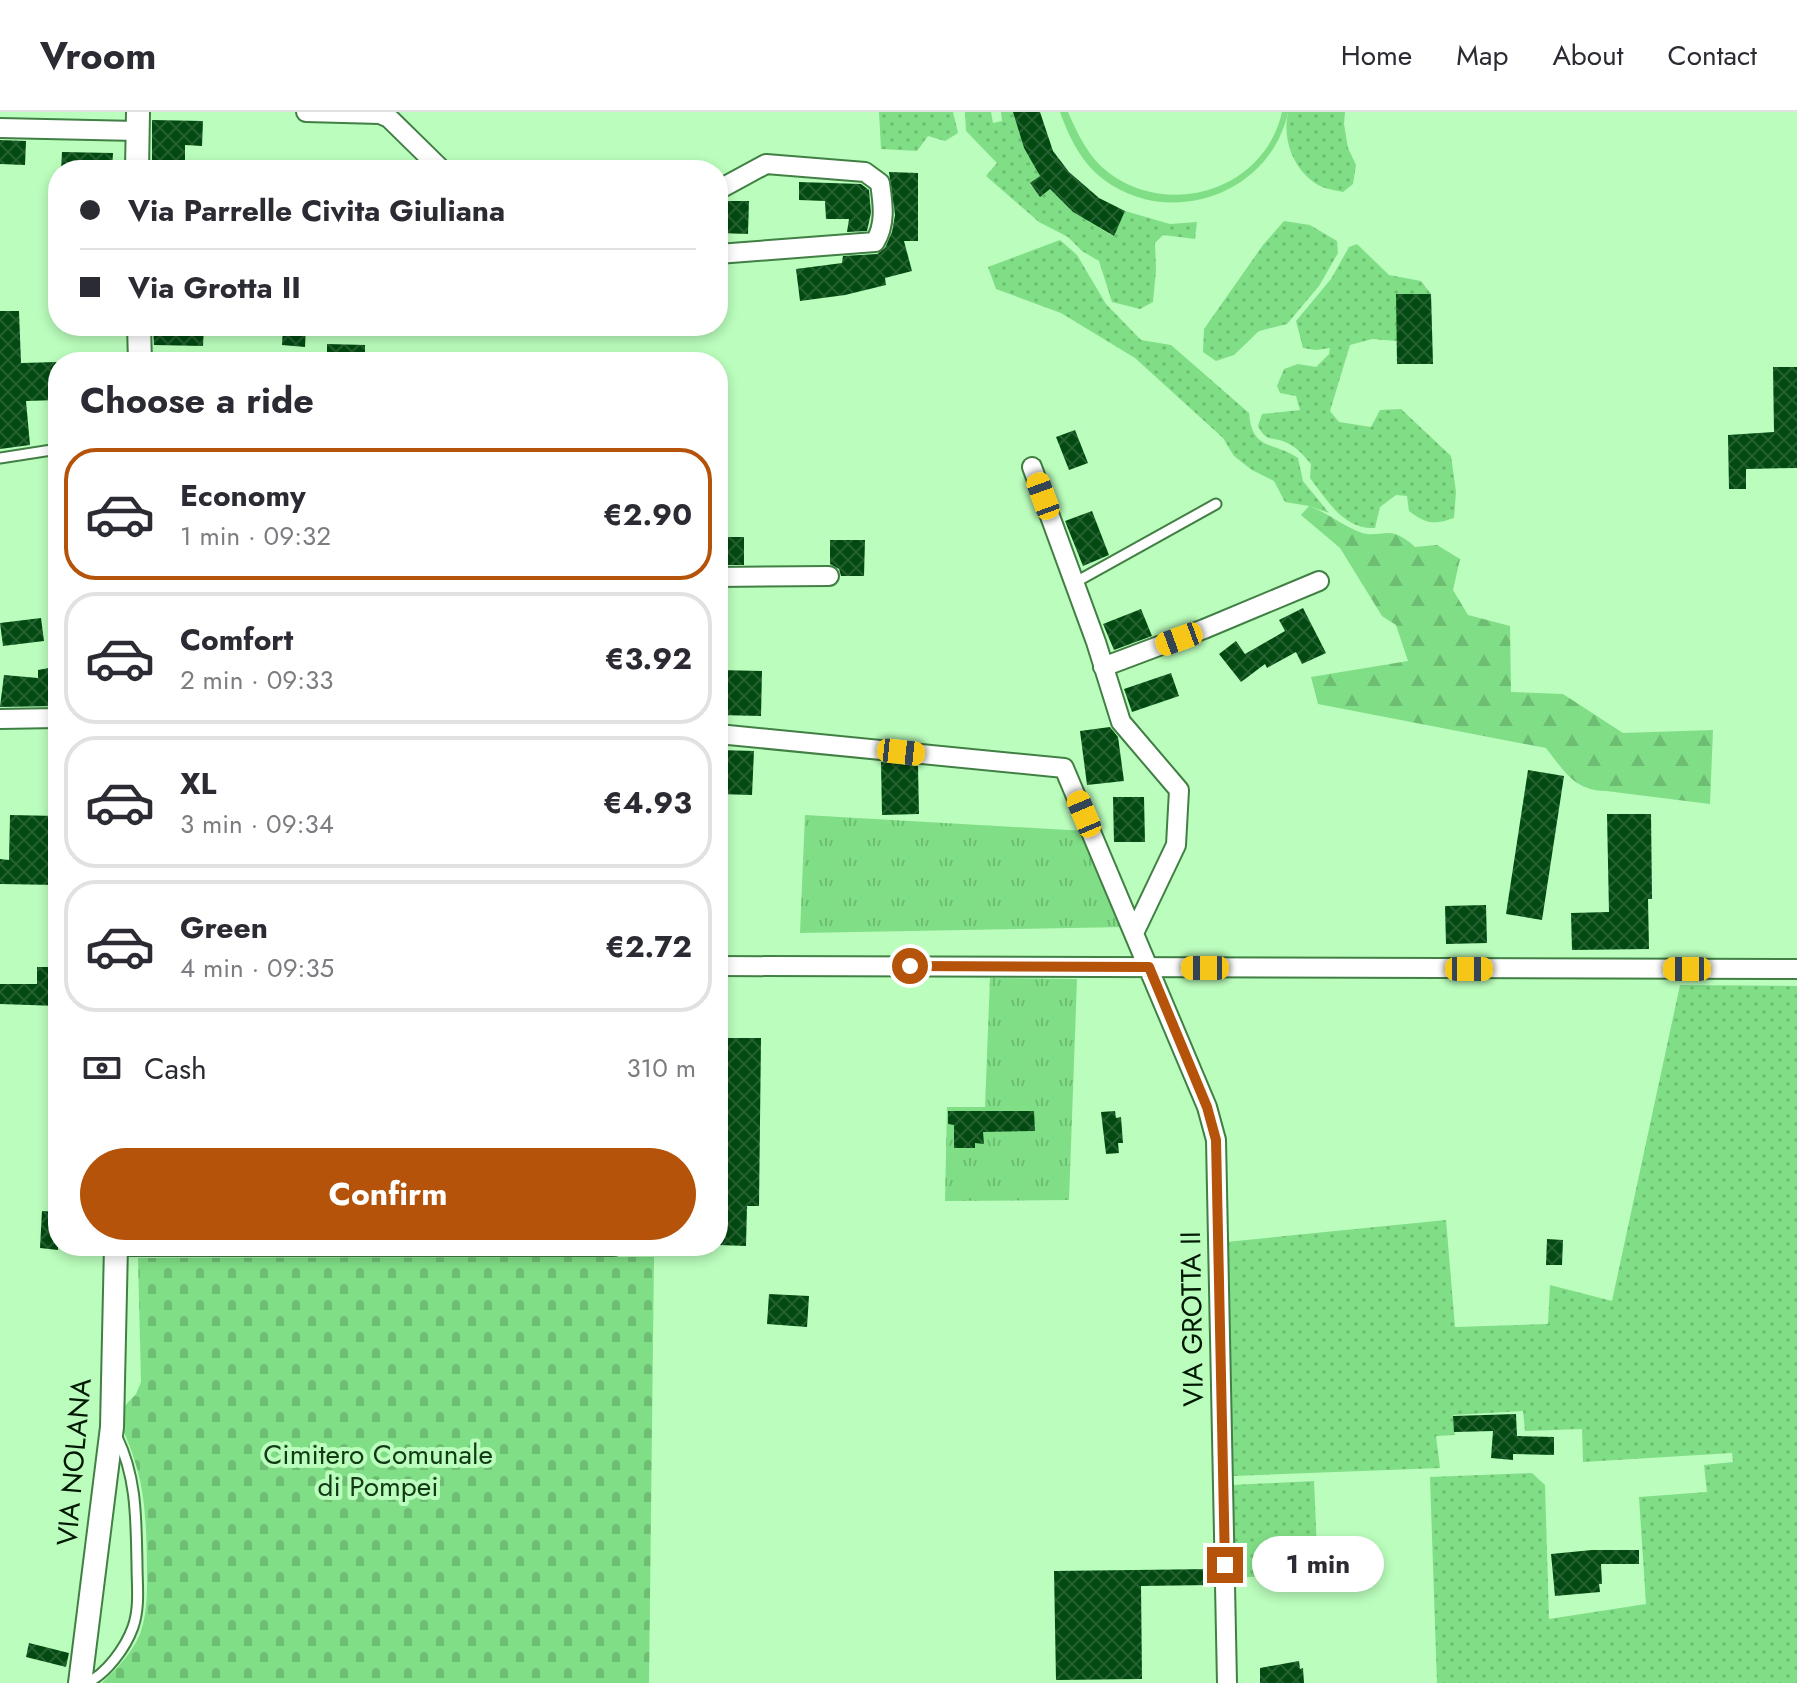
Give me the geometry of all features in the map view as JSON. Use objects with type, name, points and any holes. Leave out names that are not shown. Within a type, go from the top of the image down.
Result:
[{"type":"street","points":[[306,112],[380,114],[389,118],[432,160]]},
{"type":"street","points":[[0,128],[137,122],[137,160]]},
{"type":"street","points":[[728,185],[766,164],[865,172],[880,183],[883,208],[881,232],[875,242],[728,253]]},
{"type":"street","points":[[1032,467],[1121,722],[1179,790],[1176,845],[1134,933]]},
{"type":"street","points":[[728,577],[829,576]]},
{"type":"street","points":[[1103,667],[1319,581]]},
{"type":"street","points":[[0,719],[48,718]]},
{"type":"street","name":"VIA GROTTA II","points":[[728,735],[1064,768],[1207,1107],[1216,1140],[1227,1683]]},
{"type":"street","points":[[728,966],[1797,969]]},
{"type":"street","name":"VIA NOLANA","points":[[80,1683],[112,1427],[116,1256]]},
{"type":"lane","points":[[0,458],[48,451]]},
{"type":"lane","points":[[1074,583],[1216,504]]},
{"type":"lane","points":[[86,1683],[114,1659],[133,1627],[137,1605],[137,1506],[128,1463],[112,1427]]},
{"type":"green space","points":[[879,112],[953,112],[958,133],[945,141],[928,136],[917,151],[881,149]]},
{"type":"green space","points":[[965,112],[991,112],[993,123],[1002,121],[1001,112],[1014,112],[1024,148],[1040,176],[1030,184],[1040,196],[1050,189],[1073,212],[1113,236],[1125,211],[1170,224],[1197,222],[1195,239],[1163,235],[1155,243],[1153,302],[1140,309],[1112,302],[1099,261],[1082,251],[1068,237],[1039,222],[986,176],[997,163],[966,131]]},
{"type":"green space","points":[[1060,112],[1068,112],[1090,153],[1109,173],[1134,187],[1160,194],[1187,194],[1212,189],[1236,177],[1257,160],[1272,139],[1282,112],[1288,112],[1278,141],[1261,164],[1240,183],[1214,195],[1186,202],[1158,202],[1129,194],[1103,179],[1088,165],[1077,148]]},
{"type":"green space","points":[[1288,112],[1345,112],[1348,148],[1356,165],[1353,184],[1343,192],[1318,185],[1302,171],[1288,143]]},
{"type":"green space","points":[[1284,221],[1310,225],[1337,241],[1338,253],[1319,286],[1287,324],[1259,331],[1234,355],[1216,361],[1203,352],[1204,329],[1263,245]]},
{"type":"green space","points":[[1060,240],[1077,255],[1106,304],[1141,340],[1171,345],[1249,413],[1254,434],[1259,439],[1298,458],[1303,481],[1329,513],[1285,502],[1274,481],[1234,456],[1223,438],[1135,358],[1061,313],[996,289],[988,267]]},
{"type":"green space","points":[[1357,244],[1389,275],[1421,281],[1431,294],[1397,295],[1397,341],[1372,339],[1350,345],[1330,411],[1339,422],[1371,427],[1380,410],[1401,409],[1451,456],[1456,492],[1454,518],[1441,522],[1425,521],[1409,511],[1407,496],[1396,495],[1380,507],[1375,528],[1354,524],[1337,512],[1310,478],[1311,464],[1303,455],[1289,444],[1267,437],[1258,426],[1262,414],[1300,410],[1296,396],[1280,393],[1277,386],[1284,369],[1298,364],[1316,367],[1329,354],[1330,348],[1303,348],[1296,321],[1331,279],[1349,247]]},
{"type":"green space","points":[[1309,506],[1364,533],[1390,533],[1415,547],[1437,545],[1460,559],[1453,590],[1468,615],[1510,626],[1511,692],[1563,694],[1623,733],[1713,730],[1710,804],[1586,788],[1571,778],[1546,748],[1318,704],[1311,677],[1408,661],[1396,625],[1382,616],[1340,548],[1301,515]]},
{"type":"green space","points":[[805,815],[1086,831],[1125,927],[800,933]]},
{"type":"green space","points":[[990,978],[1077,979],[1069,1200],[945,1201],[947,1107],[985,1107]]},
{"type":"green space","points":[[1680,985],[1797,986],[1797,1683],[1437,1683],[1430,1477],[1532,1473],[1545,1485],[1549,1619],[1646,1604],[1639,1497],[1707,1492],[1704,1465],[1733,1462],[1732,1453],[1583,1462],[1582,1429],[1525,1431],[1523,1411],[1453,1415],[1455,1435],[1436,1436],[1440,1468],[1232,1476],[1226,1242],[1446,1220],[1455,1327],[1548,1324],[1550,1285],[1612,1301]]},
{"type":"green space","name":"Cimitero Comunale di Pompei","points":[[654,1257],[649,1683],[102,1683],[137,1641],[143,1626],[146,1600],[146,1524],[142,1489],[133,1454],[116,1415],[136,1394],[141,1382],[138,1258]]},
{"type":"green space","points":[[1314,1481],[1318,1573],[1232,1578],[1232,1485]]},
{"type":"building","points":[[1013,112],[1040,112],[1053,151],[1069,172],[1099,198],[1125,211],[1114,236],[1073,212],[1050,189],[1040,197],[1030,183],[1040,176],[1024,148]]},
{"type":"building","points":[[152,120],[203,121],[202,146],[185,145],[185,160],[152,160]]},
{"type":"building","points":[[0,140],[26,141],[25,165],[0,164]]},
{"type":"building","points":[[62,152],[113,153],[113,160],[62,160]]},
{"type":"building","points":[[889,172],[918,173],[918,241],[904,241],[912,271],[885,278],[886,285],[800,301],[796,269],[842,263],[843,256],[877,254],[885,248],[895,215]]},
{"type":"building","points":[[799,182],[861,184],[869,190],[871,213],[867,231],[847,232],[849,219],[826,219],[825,201],[799,200]]},
{"type":"building","points":[[728,201],[749,201],[748,234],[728,233]]},
{"type":"building","points":[[1396,294],[1431,294],[1433,364],[1397,364]]},
{"type":"building","points":[[0,311],[19,311],[21,363],[48,362],[48,400],[26,401],[30,445],[0,449]]},
{"type":"building","points":[[154,336],[204,336],[203,346],[154,345]]},
{"type":"building","points":[[282,336],[306,336],[305,347],[282,345]]},
{"type":"building","points":[[327,344],[365,345],[365,352],[327,352]]},
{"type":"building","points":[[1773,367],[1797,367],[1797,468],[1746,469],[1746,489],[1729,489],[1728,435],[1774,432]]},
{"type":"building","points":[[1075,430],[1088,463],[1069,470],[1056,437]]},
{"type":"building","points":[[1092,511],[1109,555],[1083,566],[1065,521]]},
{"type":"building","points":[[728,537],[744,537],[744,565],[728,565]]},
{"type":"building","points":[[830,540],[865,540],[864,576],[841,576],[839,569],[830,564]]},
{"type":"building","points":[[1303,608],[1326,653],[1302,664],[1296,652],[1267,668],[1265,664],[1241,682],[1219,654],[1236,641],[1245,654],[1285,631],[1279,620]]},
{"type":"building","points":[[1141,609],[1152,636],[1114,650],[1103,624]]},
{"type":"building","points":[[41,618],[44,641],[3,646],[0,623]]},
{"type":"building","points":[[48,668],[48,706],[0,707],[4,675],[38,678],[38,670]]},
{"type":"building","points":[[728,670],[762,671],[761,716],[728,715]]},
{"type":"building","points":[[1171,673],[1179,696],[1132,712],[1124,689]]},
{"type":"building","points":[[1110,727],[1118,737],[1124,781],[1087,785],[1080,731]]},
{"type":"building","points":[[728,750],[754,751],[752,795],[728,794]]},
{"type":"building","points":[[881,762],[918,766],[919,814],[882,815]]},
{"type":"building","points":[[1528,770],[1564,776],[1542,920],[1506,914]]},
{"type":"building","points":[[1113,797],[1144,797],[1145,842],[1114,842]]},
{"type":"building","points":[[1607,814],[1651,814],[1649,949],[1572,950],[1571,913],[1609,912]]},
{"type":"building","points":[[10,815],[48,816],[48,885],[0,884],[0,859],[9,860]]},
{"type":"building","points":[[1486,905],[1487,943],[1446,944],[1445,906]]},
{"type":"building","points":[[37,967],[48,967],[48,1006],[0,1004],[0,984],[37,984]]},
{"type":"building","points":[[728,1038],[761,1038],[759,1206],[747,1206],[746,1246],[728,1245]]},
{"type":"building","points":[[948,1111],[1034,1111],[1035,1131],[983,1132],[984,1144],[975,1143],[975,1148],[954,1148],[954,1125],[948,1124]]},
{"type":"building","points":[[1115,1111],[1116,1118],[1121,1117],[1123,1143],[1118,1143],[1119,1153],[1106,1154],[1101,1112]]},
{"type":"building","points":[[42,1211],[48,1211],[48,1249],[40,1248]]},
{"type":"building","points":[[1547,1239],[1563,1240],[1562,1265],[1546,1265]]},
{"type":"building","points":[[769,1294],[809,1296],[807,1327],[767,1324]]},
{"type":"building","points":[[1516,1414],[1517,1436],[1554,1437],[1554,1455],[1513,1454],[1513,1460],[1491,1458],[1493,1431],[1454,1432],[1453,1416]]},
{"type":"building","points":[[1639,1550],[1639,1564],[1601,1564],[1600,1592],[1555,1596],[1551,1554]]},
{"type":"building","points":[[1213,1569],[1213,1585],[1141,1586],[1142,1679],[1056,1680],[1054,1571]]},
{"type":"building","points":[[29,1643],[69,1653],[66,1667],[26,1657]]},
{"type":"building","points":[[1299,1661],[1304,1683],[1260,1683],[1260,1668]]},
{"type":"route","points":[[910,966],[1149,967],[1207,1107],[1216,1140],[1225,1565]]}]
